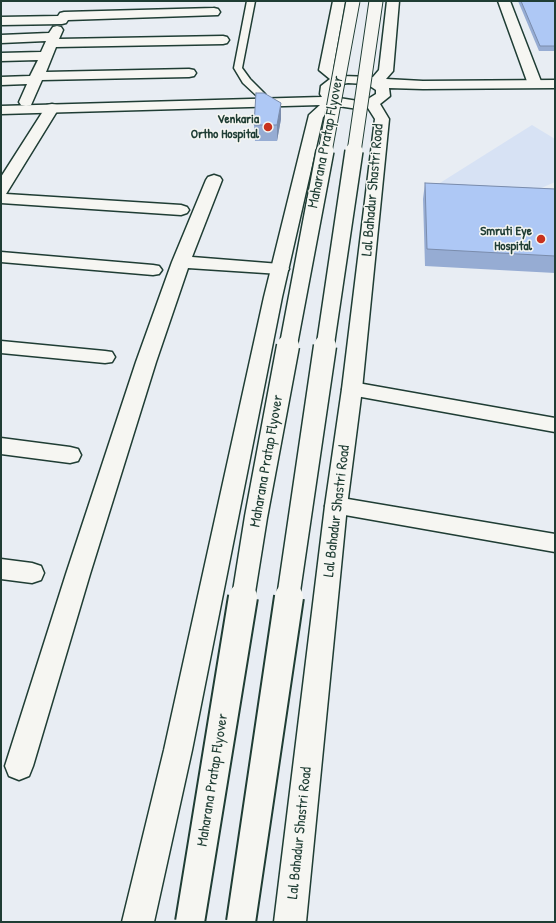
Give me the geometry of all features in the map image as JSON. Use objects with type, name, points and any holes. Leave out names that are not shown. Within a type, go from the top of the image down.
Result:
[{"type":"street","points":[[338,1],[326,70],[334,89],[350,104],[377,94],[423,85],[555,84]]},
{"type":"street","name":"Maharana Pratap Flyover","points":[[190,922],[256,517],[353,1]]},
{"type":"street","name":"Maharana Pratap Flyover","points":[[241,922],[376,1]]},
{"type":"street","points":[[377,94],[386,71],[393,1]]},
{"type":"street","points":[[504,1],[535,84]]},
{"type":"street","points":[[26,102],[69,3]]},
{"type":"street","points":[[1,21],[214,12]]},
{"type":"street","points":[[1,39],[223,40]]},
{"type":"street","points":[[1,57],[46,56]]},
{"type":"street","points":[[1,80],[189,73]]},
{"type":"street","points":[[1,110],[287,101],[334,89],[358,79],[377,94],[424,92],[555,91]]},
{"type":"street","points":[[1,103],[286,94],[334,89]]},
{"type":"street","points":[[138,922],[178,750],[271,305],[316,115],[334,89]]},
{"type":"street","name":"Lal Bahadur Shastri Road","points":[[290,922],[336,506],[352,389],[382,120],[377,94]]},
{"type":"street","points":[[1,190],[52,108]]},
{"type":"street","points":[[19,766],[78,574],[146,362],[180,262],[214,180]]},
{"type":"street","points":[[1,198],[180,210]]},
{"type":"street","points":[[1,256],[153,270]]},
{"type":"street","points":[[180,262],[280,269]]},
{"type":"street","points":[[1,347],[105,357]]},
{"type":"street","points":[[352,389],[555,425]]},
{"type":"street","points":[[1,446],[70,455]]},
{"type":"street","points":[[336,506],[555,542]]},
{"type":"street","points":[[1,569],[32,573]]},
{"type":"lane","points":[[251,1],[238,68],[246,81],[260,94]]},
{"type":"shaded area","points":[[532,125],[555,139],[555,182],[514,200],[424,193]]},
{"type":"building","points":[[521,1],[555,1],[555,46],[540,46]]},
{"type":"building","points":[[256,93],[264,93],[281,103],[277,125],[254,125]]},
{"type":"building","points":[[425,183],[555,189],[555,256],[427,249]]},
{"type":"place","name":"Venkaria Ortho Hospital","points":[[268,127]]},
{"type":"place","name":"Smruti Eye Hospital","points":[[541,239]]}]
